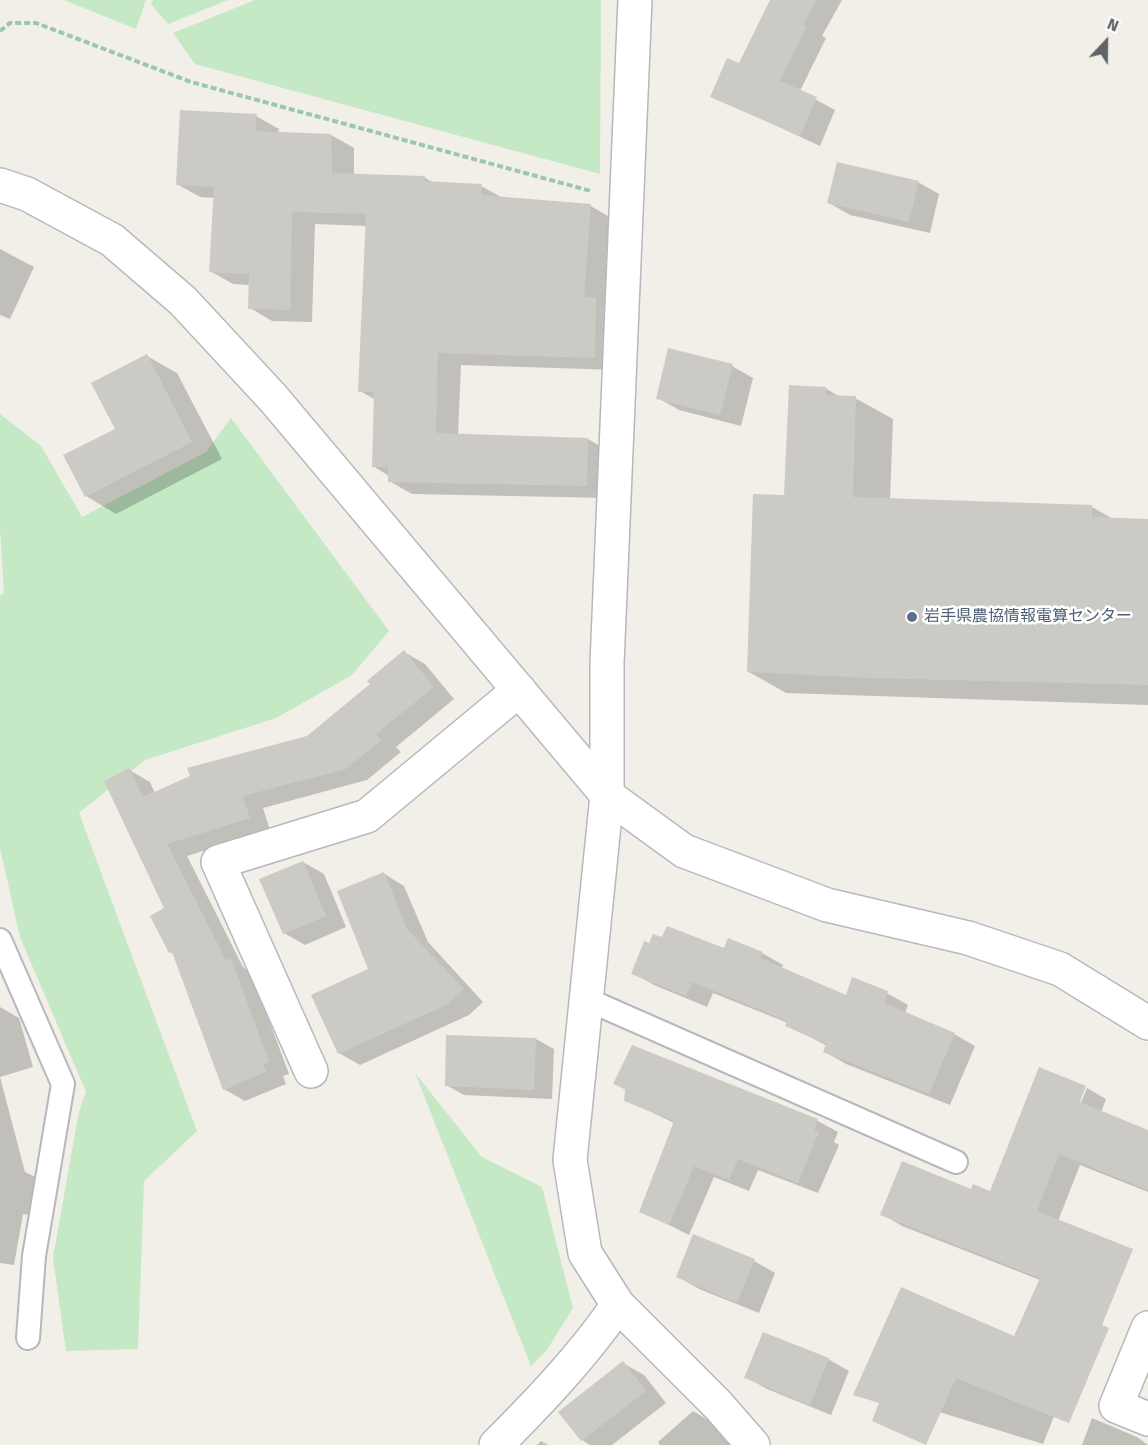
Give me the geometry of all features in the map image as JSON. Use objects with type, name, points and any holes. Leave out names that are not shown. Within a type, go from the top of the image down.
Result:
[{"type":"street","points":[[635,0],[607,664],[607,795],[570,1160],[585,1253],[618,1305],[718,1405],[753,1445]]},
{"type":"street","points":[[0,185],[27,194],[112,240],[183,301],[273,398],[607,795],[684,851],[827,906],[968,938],[1060,969],[1148,1023]]},
{"type":"street","points":[[311,1071],[218,862],[368,816],[519,690]]},
{"type":"street","points":[[496,1445],[538,1403],[585,1350],[618,1305]]},
{"type":"street","points":[[1148,1328],[1116,1406],[1148,1419]]},
{"type":"lane","points":[[0,940],[63,1084],[34,1256],[28,1338]]},
{"type":"lane","points":[[586,999],[957,1162]]},
{"type":"path","points":[[0,31],[10,23],[36,23],[191,82],[627,201]]},
{"type":"green space","points":[[64,0],[146,0],[136,29]]},
{"type":"green space","points":[[153,0],[228,0],[168,24],[151,4]]},
{"type":"green space","points":[[255,0],[601,0],[600,174],[195,64],[173,33]]},
{"type":"green space","points":[[0,414],[41,446],[82,517],[206,452],[231,418],[389,631],[352,675],[276,718],[145,760],[79,813],[197,1131],[144,1181],[138,1349],[66,1351],[53,1258],[79,1111],[86,1092],[20,937],[0,848],[0,595],[4,593],[0,529]]},
{"type":"green space","points":[[415,1073],[482,1157],[542,1187],[573,1308],[547,1350],[531,1366]]},
{"type":"building","points":[[770,0],[817,0],[803,24],[807,26],[780,81],[817,97],[800,136],[710,97],[727,58],[739,63]]},
{"type":"building","points":[[180,110],[257,114],[255,131],[331,134],[332,173],[425,176],[424,181],[482,184],[481,195],[591,204],[584,297],[596,298],[595,358],[438,353],[436,433],[588,438],[587,486],[388,482],[388,467],[372,467],[374,392],[358,392],[366,214],[292,212],[290,310],[248,309],[249,274],[209,272],[214,187],[176,185]]},
{"type":"building","points":[[837,162],[919,181],[909,222],[827,203]]},
{"type":"building","points":[[668,348],[733,364],[720,415],[656,399]]},
{"type":"building","points":[[147,354],[192,442],[85,497],[63,455],[115,429],[91,383]]},
{"type":"building","name":"岩手県農協情報電算センター","points":[[789,385],[826,387],[826,395],[856,396],[853,497],[1092,505],[1092,517],[1148,519],[1148,685],[871,678],[747,672],[753,494],[784,495]]},
{"type":"building","points":[[404,650],[434,687],[376,734],[381,740],[346,769],[243,796],[250,818],[167,844],[226,960],[231,958],[269,1062],[263,1064],[266,1072],[223,1090],[172,952],[169,953],[150,916],[164,908],[104,781],[129,768],[143,797],[190,776],[187,768],[307,736],[370,684],[367,681]]},
{"type":"building","points":[[303,861],[326,916],[283,934],[259,879]]},
{"type":"building","points":[[384,872],[407,929],[464,989],[448,1004],[338,1054],[311,995],[368,969],[337,891]]},
{"type":"building","points":[[667,926],[724,948],[728,938],[763,952],[760,958],[846,995],[852,977],[888,991],[884,1003],[955,1033],[929,1094],[823,1052],[826,1044],[785,1026],[787,1021],[692,982],[686,996],[631,974],[644,941],[649,943],[653,934],[662,937]]},
{"type":"building","points":[[446,1035],[536,1038],[534,1090],[445,1086]]},
{"type":"building","points":[[632,1045],[818,1119],[814,1130],[819,1132],[798,1183],[738,1159],[729,1180],[694,1166],[669,1225],[639,1212],[674,1121],[624,1101],[625,1089],[613,1084]]},
{"type":"building","points":[[1039,1067],[1086,1086],[1080,1102],[1148,1130],[1148,1190],[1059,1154],[1037,1211],[1133,1249],[1102,1325],[1109,1328],[1069,1423],[956,1378],[926,1445],[872,1421],[879,1403],[853,1395],[901,1287],[1014,1336],[1040,1278],[880,1215],[902,1161],[971,1189],[973,1184],[990,1191]]},
{"type":"building","points":[[693,1234],[755,1259],[737,1303],[676,1277]]},
{"type":"building","points":[[763,1332],[829,1358],[810,1405],[744,1378]]},
{"type":"building","points":[[623,1361],[646,1391],[581,1441],[558,1412]]},
{"type":"place","name":"岩手県農協情報電算センター","points":[[912,617]]}]
